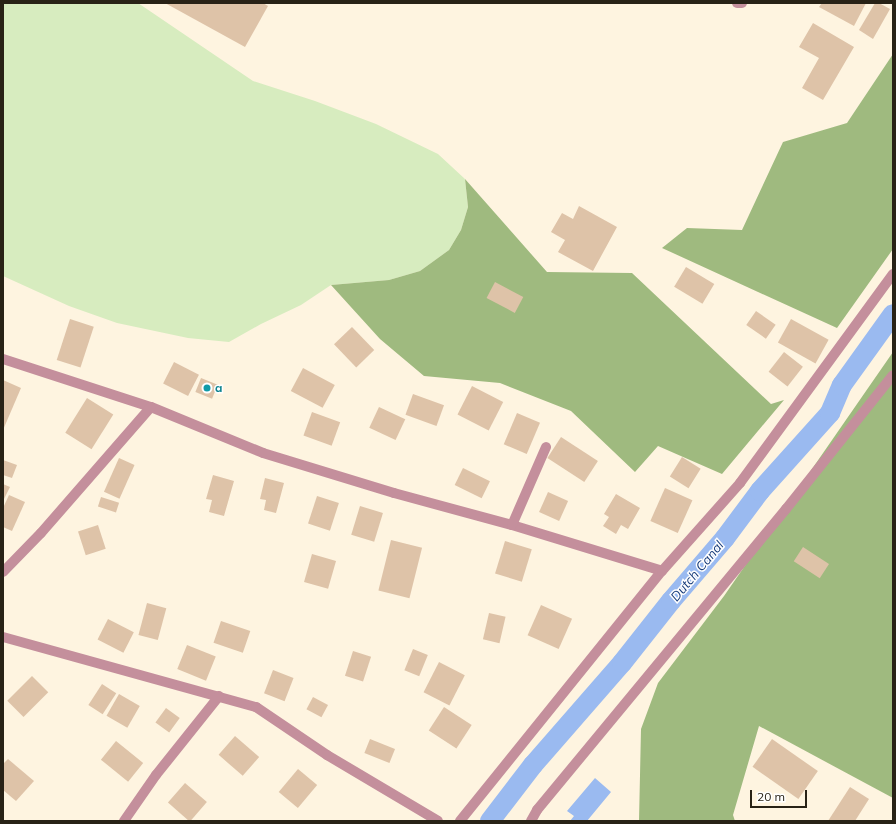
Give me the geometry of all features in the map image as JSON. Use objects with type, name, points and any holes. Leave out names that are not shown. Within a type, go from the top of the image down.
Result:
[{"type":"street","points":[[737,3],[742,3]]},
{"type":"street","points":[[460,821],[662,571],[740,483],[893,274]]},
{"type":"street","points":[[3,359],[151,407],[263,453],[394,493],[512,525],[662,571]]},
{"type":"street","points":[[531,821],[537,810],[786,509],[893,375]]},
{"type":"street","points":[[3,572],[41,533],[151,407]]},
{"type":"street","points":[[512,525],[546,447]]},
{"type":"street","points":[[3,637],[256,707],[327,755],[438,821]]},
{"type":"street","points":[[124,821],[156,775],[219,696]]},
{"type":"green space","points":[[3,3],[138,3],[253,81],[315,101],[376,124],[438,154],[465,179],[468,207],[461,230],[449,250],[420,271],[389,280],[331,285],[301,305],[261,324],[229,342],[188,338],[117,323],[69,306],[3,276]]},
{"type":"green space","points":[[893,54],[893,249],[837,328],[662,248],[687,228],[742,230],[783,142],[847,123]]},
{"type":"green space","points":[[465,179],[547,272],[632,273],[771,404],[784,400],[722,474],[658,446],[635,472],[571,411],[500,383],[424,376],[380,339],[331,285],[389,280],[420,271],[449,250],[461,230],[468,207]]},
{"type":"green space","points":[[893,352],[893,798],[759,726],[733,815],[735,821],[639,821],[641,729],[658,683],[724,596]]},
{"type":"water","points":[[595,778],[611,792],[587,821],[570,821],[574,816],[567,811]]},
{"type":"building","points":[[165,3],[263,3],[268,6],[245,47]]},
{"type":"building","points":[[822,3],[866,3],[854,26],[819,7]]},
{"type":"building","points":[[875,3],[879,3],[890,9],[873,39],[859,30]]},
{"type":"building","points":[[813,23],[854,47],[823,100],[802,88],[819,58],[799,47]]},
{"type":"building","points":[[579,206],[617,227],[593,271],[558,252],[565,240],[551,232],[562,213],[573,219]]},
{"type":"building","points":[[686,267],[714,284],[702,304],[674,287]]},
{"type":"building","points":[[495,282],[523,297],[515,313],[487,298]]},
{"type":"building","points":[[756,311],[776,325],[766,339],[746,325]]},
{"type":"building","points":[[70,319],[94,327],[80,368],[57,360]]},
{"type":"building","points":[[791,319],[829,340],[816,363],[778,343]]},
{"type":"building","points":[[352,327],[374,350],[356,367],[334,344]]},
{"type":"building","points":[[784,352],[803,367],[788,386],[769,372]]},
{"type":"building","points":[[174,362],[199,375],[188,396],[163,383]]},
{"type":"building","points":[[303,368],[335,385],[323,408],[291,391]]},
{"type":"building","name":"a","points":[[201,378],[218,385],[212,399],[195,392]]},
{"type":"building","points":[[3,380],[21,388],[3,430]]},
{"type":"building","points":[[472,386],[503,402],[489,430],[457,415]]},
{"type":"building","points":[[413,394],[444,405],[436,426],[405,415]]},
{"type":"building","points":[[87,398],[113,414],[92,449],[65,433]]},
{"type":"building","points":[[379,407],[405,419],[396,440],[369,428]]},
{"type":"building","points":[[312,412],[340,422],[332,446],[303,435]]},
{"type":"building","points":[[517,413],[540,423],[527,454],[504,444]]},
{"type":"building","points":[[561,437],[598,461],[584,482],[547,458]]},
{"type":"building","points":[[682,457],[701,469],[688,488],[670,477]]},
{"type":"building","points":[[119,458],[135,465],[119,499],[104,492]]},
{"type":"building","points":[[3,460],[17,465],[12,478],[3,475]]},
{"type":"building","points":[[463,468],[490,481],[482,498],[455,485]]},
{"type":"building","points":[[213,475],[234,481],[224,516],[209,512],[212,500],[206,499]]},
{"type":"building","points":[[265,478],[284,483],[276,513],[264,510],[266,500],[260,499]]},
{"type":"building","points":[[3,484],[10,487],[3,501]]},
{"type":"building","points":[[665,488],[692,500],[678,533],[650,521]]},
{"type":"building","points":[[548,492],[568,501],[559,521],[539,512]]},
{"type":"building","points":[[616,494],[640,508],[628,529],[621,525],[616,534],[603,526],[609,517],[604,514]]},
{"type":"building","points":[[9,495],[25,502],[12,531],[3,527],[3,508]]},
{"type":"building","points":[[317,496],[339,503],[330,531],[308,524]]},
{"type":"building","points":[[101,497],[119,503],[116,512],[98,507]]},
{"type":"building","points":[[360,506],[383,513],[374,542],[351,535]]},
{"type":"building","points":[[98,525],[106,549],[86,555],[78,531]]},
{"type":"building","points":[[391,540],[422,548],[409,598],[378,590]]},
{"type":"building","points":[[505,541],[532,549],[522,582],[495,574]]},
{"type":"building","points":[[803,547],[829,564],[820,578],[794,561]]},
{"type":"building","points":[[312,554],[336,561],[328,589],[304,582]]},
{"type":"building","points":[[147,603],[166,608],[158,640],[138,635]]},
{"type":"building","points":[[541,605],[572,619],[559,649],[528,635]]},
{"type":"building","points":[[489,613],[506,617],[499,643],[483,639]]},
{"type":"building","points":[[108,619],[134,632],[123,653],[98,639]]},
{"type":"building","points":[[221,621],[250,631],[243,653],[214,643]]},
{"type":"building","points":[[187,645],[216,657],[206,681],[177,669]]},
{"type":"building","points":[[413,649],[428,655],[419,676],[404,670]]},
{"type":"building","points":[[353,651],[371,657],[363,682],[345,676]]},
{"type":"building","points":[[439,662],[465,675],[449,705],[424,692]]},
{"type":"building","points":[[273,670],[294,678],[285,701],[264,693]]},
{"type":"building","points":[[32,676],[48,692],[24,717],[7,701]]},
{"type":"building","points":[[102,684],[116,693],[103,714],[88,705]]},
{"type":"building","points":[[119,694],[140,706],[127,728],[106,716]]},
{"type":"building","points":[[313,697],[328,705],[321,717],[306,709]]},
{"type":"building","points":[[444,707],[472,725],[456,748],[429,730]]},
{"type":"building","points":[[166,708],[180,718],[169,733],[155,723]]},
{"type":"building","points":[[235,736],[259,757],[243,776],[219,755]]},
{"type":"building","points":[[370,739],[395,749],[389,763],[364,753]]},
{"type":"building","points":[[772,739],[818,771],[798,799],[752,767]]},
{"type":"building","points":[[116,741],[143,763],[128,782],[101,760]]},
{"type":"building","points":[[8,759],[34,781],[16,801],[3,790],[3,764]]},
{"type":"building","points":[[298,769],[317,785],[298,808],[279,792]]},
{"type":"building","points":[[185,783],[207,802],[190,821],[168,803]]},
{"type":"building","points":[[850,787],[869,799],[855,821],[828,821]]},
{"type":"waterway","name":"Dutch Canal","points":[[490,821],[533,765],[622,663],[671,601],[725,538],[760,491],[830,413],[842,385],[893,314]]},
{"type":"place","name":"a","points":[[207,388]]}]
